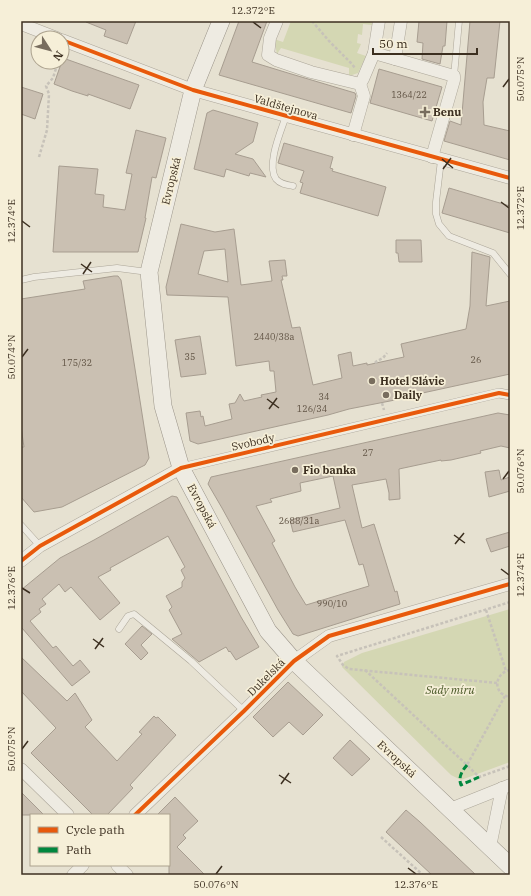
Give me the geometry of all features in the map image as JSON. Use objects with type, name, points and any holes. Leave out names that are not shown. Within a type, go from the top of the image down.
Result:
[{"type":"main road","name":"Evropská","points":[[221,21],[193,90],[149,272],[163,406],[181,468],[268,631],[294,661],[510,866]]},
{"type":"street","points":[[277,21],[270,38],[268,55],[276,60],[310,72],[362,82]]},
{"type":"street","points":[[353,135],[364,96],[362,82],[374,53],[378,21]]},
{"type":"street","points":[[395,59],[401,21]]},
{"type":"street","points":[[21,24],[36,30]]},
{"type":"street","name":"Valdštejnova","points":[[70,43],[193,90],[510,178]]},
{"type":"street","points":[[374,53],[454,76],[437,158]]},
{"type":"street","name":"Svobody","points":[[21,561],[40,546],[181,468],[499,393],[510,395]]},
{"type":"street","name":"Dukelská","points":[[136,814],[294,661],[329,636],[510,584]]},
{"type":"street","points":[[21,769],[67,814]]},
{"type":"street","points":[[450,809],[506,786]]},
{"type":"street","points":[[490,847],[506,786]]},
{"type":"street","points":[[73,875],[82,866]]},
{"type":"street","points":[[119,866],[127,875]]},
{"type":"lane","points":[[454,76],[460,21]]},
{"type":"lane","points":[[286,116],[272,161],[276,179],[284,184],[293,186]]},
{"type":"lane","points":[[437,158],[436,214],[439,224],[449,236],[493,253],[510,274]]},
{"type":"lane","points":[[21,280],[34,277],[116,268],[149,272]]},
{"type":"lane","points":[[21,525],[40,546]]},
{"type":"lane","points":[[119,629],[128,616],[134,614],[190,661],[244,711]]},
{"type":"path","points":[[312,21],[351,63],[362,82]]},
{"type":"path","points":[[39,157],[47,130],[48,94],[46,86],[53,78],[56,70]]},
{"type":"path","points":[[375,363],[383,358],[387,353]]},
{"type":"path","points":[[497,684],[349,669],[343,665],[337,656],[510,602]]},
{"type":"path","points":[[486,610],[508,670],[502,673],[498,678],[498,689],[505,696],[510,698]]},
{"type":"path","points":[[365,670],[479,777],[510,766]]},
{"type":"path","points":[[467,765],[505,696]]},
{"type":"path","points":[[381,836],[422,875]]},
{"type":"green space","points":[[291,21],[372,21],[372,25],[363,24],[362,35],[358,34],[357,43],[361,44],[357,53],[366,56],[358,73],[349,76],[349,68],[281,48],[277,54],[274,39],[283,42]]},
{"type":"green space","name":"Sady míru","points":[[510,609],[510,762],[461,780],[451,775],[342,667],[344,662],[362,653]]},
{"type":"building","points":[[86,21],[136,21],[127,44],[104,36],[106,30]]},
{"type":"building","points":[[239,21],[267,21],[252,62],[355,93],[356,96],[351,113],[219,75]]},
{"type":"building","points":[[419,21],[447,21],[445,46],[443,46],[440,64],[422,59],[423,43],[417,42]]},
{"type":"building","points":[[470,21],[500,21],[494,78],[487,78],[483,102],[484,125],[510,131],[510,160],[444,141],[450,121],[461,125]]},
{"type":"building","points":[[70,60],[139,85],[130,109],[54,84],[59,70],[70,70]]},
{"type":"building","points":[[379,69],[442,87],[432,121],[370,103]]},
{"type":"building","points":[[21,87],[43,94],[35,119],[21,114]]},
{"type":"building","points":[[213,110],[258,123],[253,142],[235,154],[253,159],[266,177],[250,173],[249,176],[226,169],[224,177],[194,169],[207,113]]},
{"type":"building","points":[[136,130],[166,138],[156,178],[152,177],[146,218],[138,252],[53,252],[59,166],[98,169],[95,194],[104,195],[103,207],[125,210],[132,174],[126,173]]},
{"type":"building","points":[[284,143],[333,157],[330,168],[333,169],[332,171],[386,187],[378,216],[300,193],[303,183],[300,182],[304,171],[278,163]]},
{"type":"building","points":[[449,188],[510,206],[510,233],[442,213]]},
{"type":"building","points":[[181,224],[215,232],[234,229],[241,285],[272,281],[269,261],[285,260],[287,276],[282,276],[283,280],[281,280],[292,328],[300,327],[313,385],[342,378],[338,355],[351,352],[353,366],[367,363],[367,365],[404,357],[401,344],[466,329],[470,306],[472,252],[490,257],[486,306],[510,301],[510,374],[198,444],[190,441],[186,413],[200,411],[201,417],[203,416],[205,426],[232,419],[229,404],[235,403],[240,394],[244,401],[276,392],[274,371],[270,371],[269,361],[236,366],[228,297],[167,295],[166,287]],"holes":[[[225,249],[228,282],[198,274],[204,251]]]},
{"type":"building","points":[[396,240],[421,240],[422,262],[399,262],[398,253],[396,253]]},
{"type":"building","points":[[118,276],[121,280],[149,458],[145,465],[62,507],[34,512],[21,497],[21,447],[24,447],[21,427],[21,299],[85,289],[83,281]]},
{"type":"building","points":[[200,336],[206,374],[181,377],[175,340]]},
{"type":"building","points":[[498,413],[510,415],[510,448],[501,446],[480,451],[481,453],[451,460],[441,460],[399,469],[400,499],[389,500],[386,479],[352,485],[362,528],[374,524],[400,604],[298,636],[293,634],[278,610],[208,484],[211,477]],"holes":[[[333,476],[340,508],[290,520],[293,532],[345,520],[359,565],[363,564],[369,586],[306,605],[272,543],[275,541],[256,506],[272,502],[270,499],[301,491],[300,483]]]},
{"type":"building","points":[[499,470],[501,480],[510,477],[510,491],[489,497],[485,472]]},
{"type":"building","points":[[172,496],[177,497],[241,617],[259,647],[236,660],[226,647],[199,662],[172,639],[182,634],[169,610],[172,607],[166,596],[182,587],[182,582],[185,578],[181,570],[185,567],[168,536],[110,568],[111,570],[98,577],[120,603],[100,620],[71,587],[65,592],[59,584],[42,599],[46,604],[39,609],[41,612],[30,621],[53,648],[56,646],[73,666],[80,660],[90,672],[72,686],[22,628],[21,629],[21,590],[60,558]]},
{"type":"building","points":[[510,532],[510,546],[491,552],[486,539]]},
{"type":"building","points":[[142,626],[152,634],[141,645],[148,653],[141,660],[125,644]]},
{"type":"building","points":[[21,657],[67,701],[75,693],[92,720],[85,727],[117,761],[142,734],[139,732],[154,716],[156,718],[158,717],[176,735],[130,785],[133,788],[108,814],[92,814],[31,753],[56,728],[21,691]]},
{"type":"building","points":[[288,682],[323,715],[303,735],[289,722],[273,737],[253,717]]},
{"type":"building","points":[[350,740],[370,759],[352,776],[333,758]]},
{"type":"building","points":[[21,792],[43,814],[21,815]]},
{"type":"building","points":[[175,797],[198,821],[183,835],[186,838],[177,847],[205,875],[169,875],[170,814],[158,814]]},
{"type":"building","points":[[406,810],[476,875],[432,875],[386,832]]},
{"type":"marked path","points":[[467,765],[461,774],[461,785],[479,777]]},
{"type":"cycle path","points":[[70,43],[193,90],[510,178]]},
{"type":"cycle path","points":[[21,561],[40,546],[181,468],[499,393],[510,395]]},
{"type":"cycle path","points":[[136,814],[294,661],[329,636],[510,584]]},
{"type":"place","name":"Benu","points":[[425,112]]},
{"type":"place","name":"Hotel Slávie","points":[[372,381]]},
{"type":"place","name":"Daily","points":[[386,395]]},
{"type":"place","name":"Fio banka","points":[[295,470]]}]
